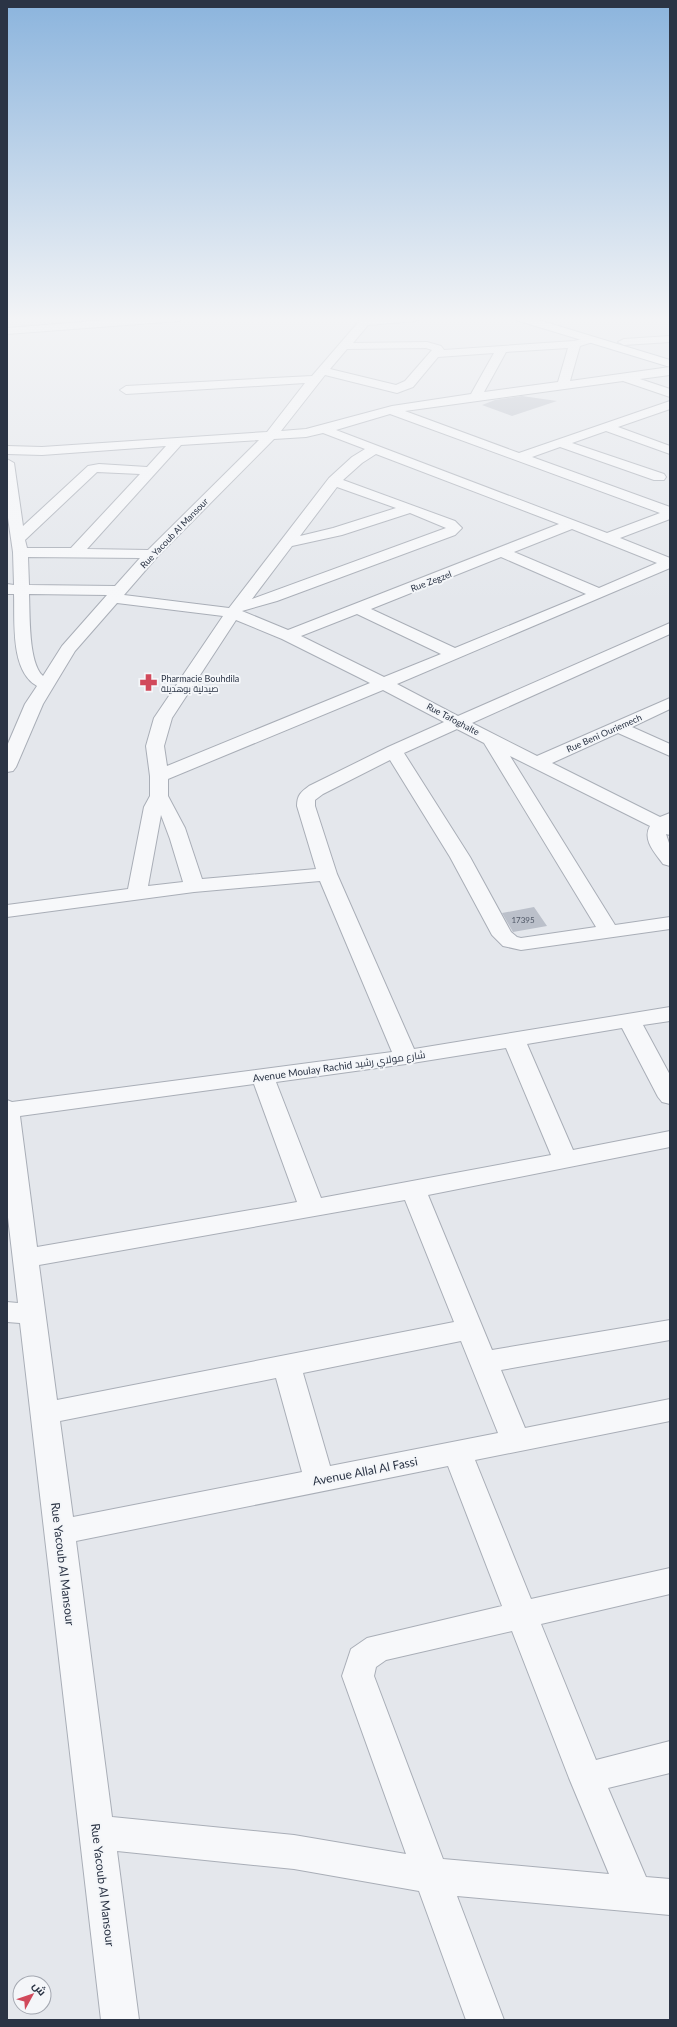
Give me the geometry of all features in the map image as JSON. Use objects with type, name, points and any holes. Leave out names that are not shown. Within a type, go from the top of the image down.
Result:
[{"type":"street","name":"Rue Yacoub Al Mansour","points":[[7,767],[31,711],[68,650],[152,554],[270,436],[288,413]]},
{"type":"street","points":[[7,450],[42,451],[270,436],[325,429],[383,413]]},
{"type":"street","points":[[399,413],[670,513]]},
{"type":"street","points":[[519,457],[648,413]]},
{"type":"street","points":[[283,419],[325,429],[573,524],[670,563]]},
{"type":"street","points":[[606,427],[670,450]]},
{"type":"street","points":[[74,554],[178,441]]},
{"type":"street","points":[[560,443],[664,477]]},
{"type":"street","points":[[137,893],[153,807],[159,796],[159,776],[155,746],[164,718],[236,610],[334,481],[357,460],[376,448]]},
{"type":"street","points":[[7,463],[19,545],[14,589],[28,666],[35,678],[46,684]]},
{"type":"street","points":[[19,545],[93,469],[99,468],[150,471]]},
{"type":"street","points":[[615,493],[664,477]]},
{"type":"street","points":[[14,589],[116,594],[236,610],[450,532],[455,528],[450,524],[410,508],[334,481]]},
{"type":"street","points":[[286,543],[338,532],[410,508]]},
{"type":"street","points":[[608,538],[670,513]]},
{"type":"street","name":"Rue Zegzel","points":[[288,636],[503,553],[573,524]]},
{"type":"street","points":[[19,545],[74,554],[152,554]]},
{"type":"street","points":[[503,553],[599,594]]},
{"type":"street","points":[[159,776],[599,594],[670,563]]},
{"type":"street","points":[[358,609],[455,654]]},
{"type":"street","name":"Rue Tafoghalte","points":[[236,610],[383,683],[537,763],[667,824]]},
{"type":"street","points":[[406,1057],[327,874],[306,806],[306,798],[316,790],[394,751],[670,628]]},
{"type":"street","name":"Rue Beni Ouriemech","points":[[537,763],[619,727],[670,702]]},
{"type":"street","points":[[619,727],[670,751]]},
{"type":"street","points":[[491,740],[609,932]]},
{"type":"street","points":[[394,751],[460,857],[502,935],[510,942],[521,944],[670,923]]},
{"type":"street","points":[[159,796],[167,808],[185,854],[194,886]]},
{"type":"street","points":[[667,824],[656,831],[656,838],[670,860]]},
{"type":"street","points":[[7,911],[194,886],[327,874]]},
{"type":"street","name":"Avenue Moulay Rachid شارع مولاي رشيد","points":[[7,1110],[406,1057],[670,1014]]},
{"type":"street","points":[[629,1020],[670,1097]]},
{"type":"street","points":[[514,1039],[565,1160]]},
{"type":"street","points":[[262,1076],[312,1208]]},
{"type":"street","name":"Rue Yacoub Al Mansour","points":[[7,1110],[26,1258],[20,1313],[45,1413],[120,2020]]},
{"type":"street","points":[[26,1258],[413,1190],[670,1139]]},
{"type":"street","points":[[413,1190],[516,1441]]},
{"type":"street","points":[[45,1413],[471,1329]]},
{"type":"street","points":[[484,1362],[670,1330]]},
{"type":"street","points":[[287,1366],[319,1480]]},
{"type":"street","name":"Avenue Allal Al Fassi","points":[[60,1532],[670,1410]]},
{"type":"street","points":[[458,1453],[586,1778],[635,1894]]},
{"type":"street","points":[[485,2020],[358,1676],[362,1659],[378,1648],[523,1616],[670,1581]]},
{"type":"street","points":[[586,1778],[670,1757]]},
{"type":"street","points":[[97,1832],[294,1852],[433,1876],[670,1897]]},
{"type":"building","points":[[503,413],[522,413],[512,416]]},
{"type":"building","points":[[534,907],[547,926],[513,932],[502,913]]},
{"type":"place","name":"Pharmacie Bouhdila صيدلية بوهديلة","points":[[148,683]]}]
